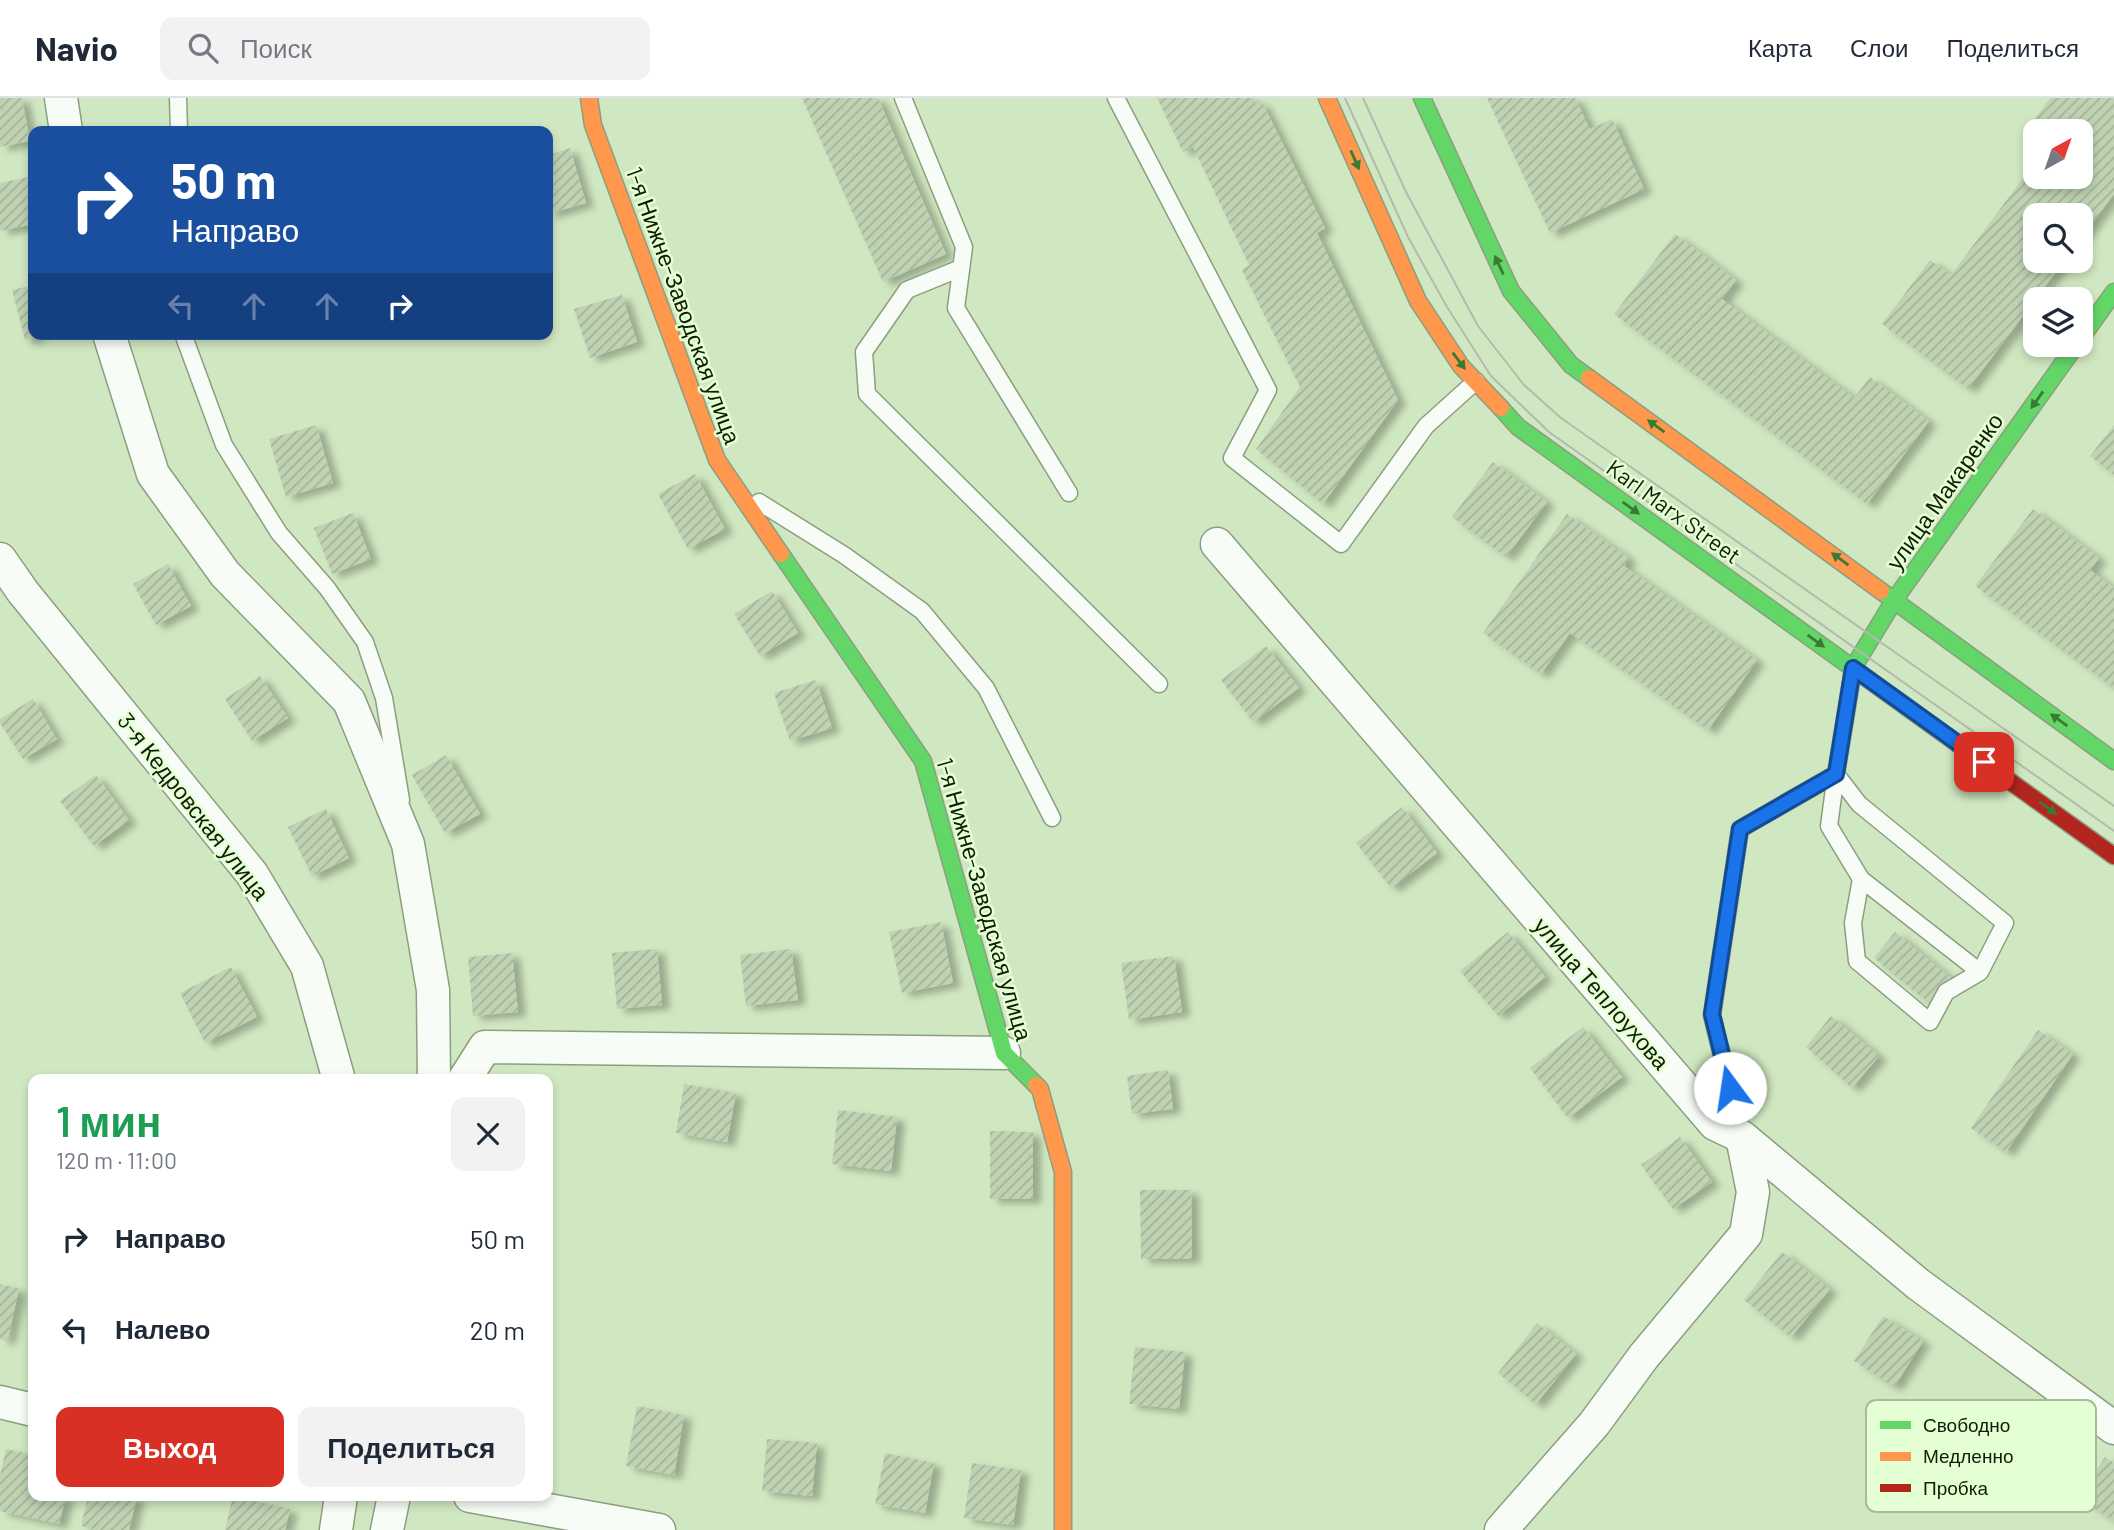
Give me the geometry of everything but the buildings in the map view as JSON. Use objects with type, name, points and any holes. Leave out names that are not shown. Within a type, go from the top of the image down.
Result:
[{"type":"main road","name":"1-я Нижне-Заводская улица","points":[[589,98],[593,125],[717,460],[923,761],[1004,1053],[1040,1088],[1063,1172],[1063,1530]]},
{"type":"main road","name":"Karl Marx Street","points":[[1327,98],[1418,301],[1461,366],[1518,427],[2114,856]]},
{"type":"main road","points":[[1422,98],[1511,291],[1571,365],[2114,761]]},
{"type":"main road","points":[[2093,321],[2114,292]]},
{"type":"main road","name":"улица Макаренко","points":[[1853,668],[1895,599],[2067,357]]},
{"type":"street","points":[[61,98],[65,126]]},
{"type":"street","points":[[111,340],[153,474],[225,574],[349,701],[408,844],[433,990],[434,1074]]},
{"type":"street","name":"улица Теплоухова","points":[[1217,544],[1714,1124],[1742,1138],[1918,1284],[2073,1400]]},
{"type":"street","name":"3-я Кедровская улица","points":[[0,559],[23,592],[252,874],[307,967],[337,1074]]},
{"type":"street","points":[[468,1074],[485,1047],[1004,1053]]},
{"type":"street","points":[[1501,1530],[1594,1424],[1644,1356],[1746,1234],[1753,1192],[1742,1138]]},
{"type":"street","points":[[0,1402],[28,1409]]},
{"type":"street","name":"улица Теплоухова","points":[[2096,1417],[2114,1428]]},
{"type":"street","points":[[336,1530],[340,1501]]},
{"type":"street","points":[[387,1530],[393,1501]]},
{"type":"street","points":[[498,1501],[659,1530]]},
{"type":"lane","points":[[178,98],[179,126]]},
{"type":"lane","points":[[903,98],[964,247],[956,308],[1069,493]]},
{"type":"lane","points":[[1116,98],[1268,390],[1232,458],[1340,544],[1426,426],[1476,381]]},
{"type":"lane","points":[[961,268],[907,290],[864,352],[867,394],[1158,684]]},
{"type":"lane","points":[[185,340],[224,445],[279,533],[327,588],[365,642],[384,698],[408,844]]},
{"type":"lane","points":[[736,487],[844,555],[922,611],[986,688],[1052,818]]},
{"type":"lane","points":[[1853,668],[1829,826],[1861,879],[1980,972]]},
{"type":"lane","points":[[1742,1138],[1712,1014],[1740,829],[1836,774]]},
{"type":"lane","points":[[1836,774],[1859,804],[2005,923],[1980,972],[1946,992],[1930,1022],[1857,961],[1853,923],[1861,879]]},
{"type":"tram line","points":[[1345,98],[1408,237],[1447,307],[1491,376],[1549,432],[2114,831]]},
{"type":"tram line","points":[[1363,98],[1406,192],[1478,326],[1524,385],[1561,418],[2114,806]]},
{"type":"traffic: fast","points":[[1422,98],[1511,291],[1571,365],[1589,378]]},
{"type":"traffic: fast","points":[[2093,321],[2114,292]]},
{"type":"traffic: fast","points":[[1853,668],[1895,599],[2067,357]]},
{"type":"traffic: fast","points":[[1501,408],[1518,427],[1965,749]]},
{"type":"traffic: fast","points":[[781,554],[923,761],[1004,1053],[1036,1085]]},
{"type":"traffic: fast","points":[[1881,591],[2114,761]]},
{"type":"traffic: slow","points":[[589,98],[593,125],[717,460],[781,554]]},
{"type":"traffic: slow","points":[[1327,98],[1418,301],[1461,366],[1501,408]]},
{"type":"traffic: slow","points":[[1589,378],[1881,591]]},
{"type":"traffic: slow","points":[[1036,1085],[1040,1089],[1063,1172],[1063,1530]]},
{"type":"traffic: jam","points":[[1965,749],[2114,856]]},
{"type":"route","points":[[1730,1088],[1712,1014],[1740,829],[1836,774],[1853,668],[1984,762]]}]
